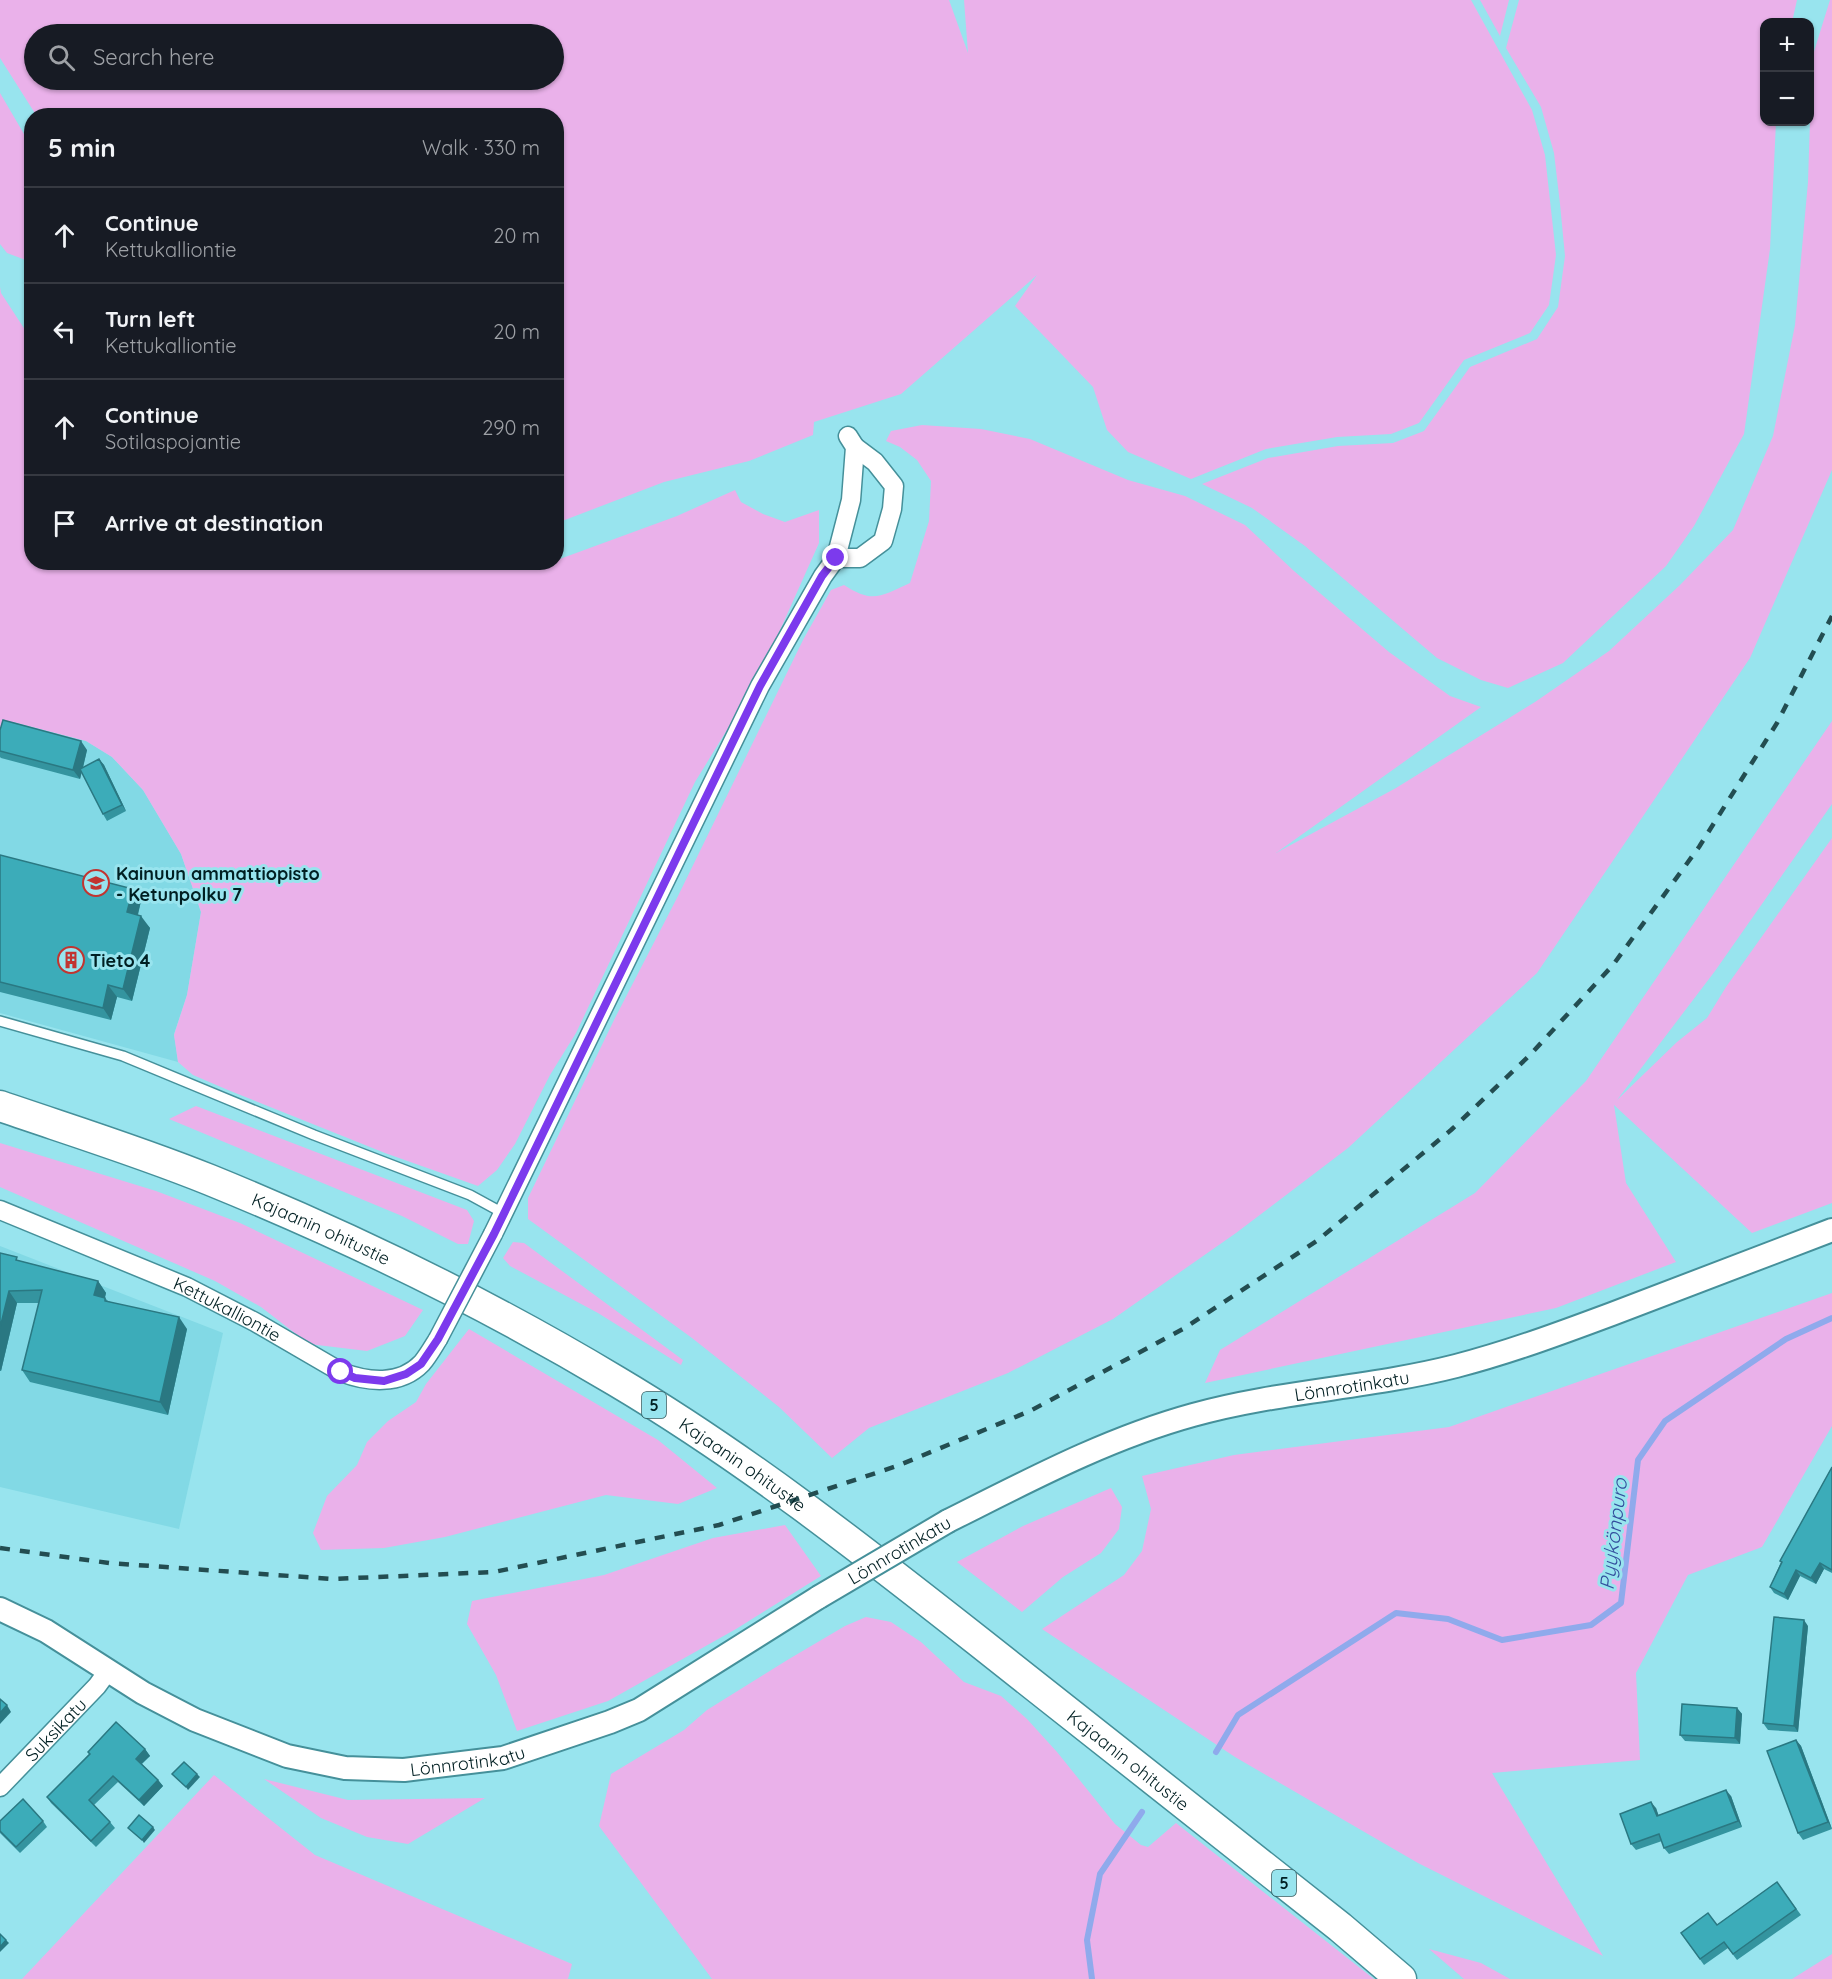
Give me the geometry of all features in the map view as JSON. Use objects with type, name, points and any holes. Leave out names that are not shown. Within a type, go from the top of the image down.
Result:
[{"type":"highway","name":"Kajaanin ohitustie","points":[[0,1106],[208,1179],[376,1252],[488,1308],[619,1383],[701,1435],[784,1493],[911,1588],[1340,1927]]},
{"type":"highway","name":"5","points":[[1340,1927],[1401,1979]]},
{"type":"highway","name":"5","points":[[1340,1927],[1423,1979]]},
{"type":"street","points":[[851,442],[875,462],[894,486],[892,508],[884,541],[860,558],[836,558],[851,500],[851,442]]},
{"type":"street","name":"Kettukalliontie","points":[[0,1210],[187,1287],[355,1378],[384,1381],[406,1374],[421,1364],[438,1339],[494,1234],[760,686],[822,576],[836,558]]},
{"type":"street","name":"Lönnrotinkatu","points":[[0,1609],[46,1631],[143,1693],[195,1720],[287,1756],[345,1768],[404,1770],[503,1758],[639,1710],[948,1521],[1070,1460],[1124,1437],[1194,1414],[1457,1366],[1532,1344],[1832,1230]]},
{"type":"street","name":"Suksikatu","points":[[0,1787],[97,1686],[108,1671]]},
{"type":"lane","points":[[0,1021],[123,1056],[314,1135],[470,1195],[503,1213]]},
{"type":"shaded area","points":[[0,0],[949,0],[968,53],[964,0],[1471,0],[1532,110],[1545,155],[1556,255],[1549,305],[1530,333],[1464,360],[1419,423],[1391,434],[1337,437],[1266,449],[1191,479],[1128,452],[1107,430],[1093,387],[1015,306],[1037,275],[901,394],[814,422],[813,435],[749,461],[664,482],[564,520],[564,108],[32,108],[0,58]]},
{"type":"shaded area","points":[[1480,0],[1509,0],[1500,36]]},
{"type":"shaded area","points":[[1519,0],[1797,0],[1793,18],[1760,18],[1760,126],[1776,126],[1770,249],[1744,434],[1694,526],[1666,566],[1563,663],[1508,688],[1481,680],[1437,658],[1305,546],[1252,508],[1202,484],[1268,458],[1338,446],[1393,443],[1424,431],[1470,367],[1537,339],[1558,307],[1565,256],[1560,204],[1554,153],[1541,107],[1506,48]]},
{"type":"shaded area","points":[[1830,0],[1832,0],[1832,470],[1750,658],[1537,973],[1348,1148],[1236,1233],[1113,1319],[1008,1373],[869,1428],[832,1458],[779,1407],[692,1338],[528,1219],[528,1198],[803,640],[831,590],[844,585],[862,595],[877,596],[910,583],[929,521],[931,481],[917,460],[900,447],[886,441],[891,431],[922,425],[981,429],[1030,439],[1128,480],[1185,496],[1245,525],[1294,571],[1389,652],[1450,696],[1481,707],[1276,853],[1396,788],[1535,702],[1609,651],[1680,585],[1733,530],[1773,436],[1795,325],[1808,182],[1810,126],[1814,126],[1814,52]]},
{"type":"shaded area","points":[[0,93],[24,134],[24,259],[7,253],[0,244]]},
{"type":"shaded area","points":[[0,287],[1,293],[24,328],[24,570],[564,570],[564,557],[677,516],[735,490],[741,502],[763,514],[785,522],[819,510],[819,543],[768,657],[738,712],[695,782],[576,1033],[550,1075],[515,1144],[497,1170],[478,1186],[385,1153],[228,1090],[193,1075],[178,1062],[174,1035],[187,995],[201,912],[181,854],[143,790],[112,757],[86,741],[13,722],[0,730]]},
{"type":"shaded area","points":[[1832,721],[1832,804],[1715,971],[1617,1100],[1677,1042],[1707,1018],[1726,987],[1832,838],[1832,1203],[1752,1233],[1614,1105],[1626,1183],[1676,1262],[1556,1308],[1205,1383],[1220,1350],[1475,1193],[1586,1081]]},
{"type":"shaded area","name":"Kainuun ammattiopisto - Ketunpolku 7","points":[[13,722],[86,741],[112,757],[143,790],[181,854],[201,912],[187,995],[174,1034],[178,1062],[0,1013],[0,730]]},
{"type":"shaded area","points":[[196,1106],[467,1210],[474,1221],[468,1244],[458,1244],[402,1216],[169,1119]]},
{"type":"shaded area","points":[[0,1143],[156,1191],[240,1223],[423,1310],[405,1336],[367,1351],[309,1344],[261,1307],[215,1281],[0,1187]]},
{"type":"shaded area","points":[[513,1242],[524,1243],[683,1360],[681,1365],[598,1313],[510,1266],[503,1258]]},
{"type":"shaded area","points":[[0,1246],[223,1333],[179,1529],[0,1487]]},
{"type":"shaded area","points":[[1832,1293],[1832,1426],[1762,1547],[1688,1575],[1636,1673],[1640,1760],[1492,1773],[1603,1956],[1418,1863],[1235,1757],[1042,1629],[1124,1575],[1142,1551],[1151,1509],[1142,1476],[1234,1455],[1449,1427]]},
{"type":"shaded area","points":[[469,1329],[658,1440],[717,1488],[678,1504],[606,1495],[445,1537],[384,1548],[321,1550],[313,1533],[327,1496],[357,1465],[367,1442],[388,1421],[416,1402],[426,1384]]},
{"type":"shaded area","points":[[1111,1488],[1122,1507],[1119,1529],[1101,1553],[1063,1577],[1022,1612],[957,1562],[1023,1526]]},
{"type":"shaded area","points":[[785,1525],[821,1576],[736,1629],[608,1701],[517,1731],[496,1675],[467,1624],[472,1601],[604,1575],[713,1538]]},
{"type":"shaded area","points":[[866,1617],[891,1622],[921,1642],[964,1682],[1001,1696],[1027,1719],[1057,1752],[1115,1824],[1141,1845],[1148,1847],[1176,1823],[1374,1979],[712,1979],[599,1826],[611,1774],[684,1730],[707,1710],[789,1659],[845,1626]]},
{"type":"shaded area","points":[[214,1775],[315,1855],[572,1964],[568,1979],[22,1979]]},
{"type":"shaded area","points":[[264,1779],[348,1800],[485,1798],[408,1844],[367,1837],[321,1818]]},
{"type":"shaded area","points":[[1429,1949],[1481,1963],[1510,1979],[1464,1979]]},
{"type":"shaded area","points":[[1832,1954],[1832,1979],[1792,1979]]},
{"type":"building","points":[[3,720],[81,741],[73,770],[0,751],[0,730]]},
{"type":"building","points":[[99,759],[122,805],[103,814],[80,769]]},
{"type":"building","name":"Tieto 4","points":[[0,855],[133,889],[127,912],[141,916],[123,989],[108,985],[103,1008],[0,982]]},
{"type":"building","points":[[0,1253],[17,1257],[16,1260],[98,1281],[94,1295],[105,1298],[105,1301],[179,1317],[160,1402],[22,1370],[42,1290],[9,1291],[0,1328]]},
{"type":"building","points":[[1832,1467],[1832,1570],[1820,1563],[1811,1578],[1796,1570],[1784,1594],[1770,1587],[1782,1562],[1780,1561]]},
{"type":"building","points":[[1774,1617],[1804,1620],[1794,1726],[1763,1723]]},
{"type":"building","points":[[0,1699],[7,1705],[0,1713]]},
{"type":"building","points":[[1682,1704],[1737,1708],[1735,1738],[1680,1735]]},
{"type":"building","points":[[116,1722],[145,1749],[136,1759],[158,1780],[139,1800],[113,1776],[89,1800],[110,1822],[91,1841],[47,1797],[90,1754],[88,1752]]},
{"type":"building","points":[[1796,1740],[1828,1822],[1798,1833],[1767,1751]]},
{"type":"building","points":[[184,1762],[197,1774],[186,1787],[172,1774]]},
{"type":"building","points":[[1726,1790],[1738,1821],[1664,1848],[1659,1834],[1631,1844],[1620,1814],[1651,1802],[1657,1816]]},
{"type":"building","points":[[23,1799],[43,1821],[16,1847],[0,1831],[0,1821]]},
{"type":"building","points":[[139,1815],[153,1827],[142,1840],[128,1828]]},
{"type":"building","points":[[1777,1882],[1796,1909],[1733,1954],[1724,1942],[1700,1959],[1681,1933],[1708,1913],[1717,1925]]},
{"type":"building","points":[[0,1934],[6,1940],[0,1947]]},
{"type":"waterway","name":"Pyykönpuro","points":[[1216,1752],[1238,1715],[1396,1613],[1448,1619],[1502,1640],[1591,1625],[1621,1603],[1638,1460],[1665,1421],[1786,1339],[1832,1318]]},
{"type":"waterway","name":"Pyykönpuro","points":[[1092,1979],[1087,1940],[1100,1874],[1142,1812]]},
{"type":"railway","points":[[0,1548],[109,1563],[332,1579],[494,1572],[719,1525],[897,1466],[1030,1411],[1183,1329],[1318,1240],[1451,1130],[1529,1056],[1613,965],[1699,847],[1777,723],[1832,616]]},
{"type":"place","name":"Kainuun ammattiopisto - Ketunpolku 7","points":[[96,883]]},
{"type":"place","name":"Tieto 4","points":[[71,960]]},
{"type":"route","points":[[341,1372],[355,1378],[384,1381],[406,1374],[421,1364],[438,1339],[494,1234],[760,686],[822,576],[836,558]]}]
